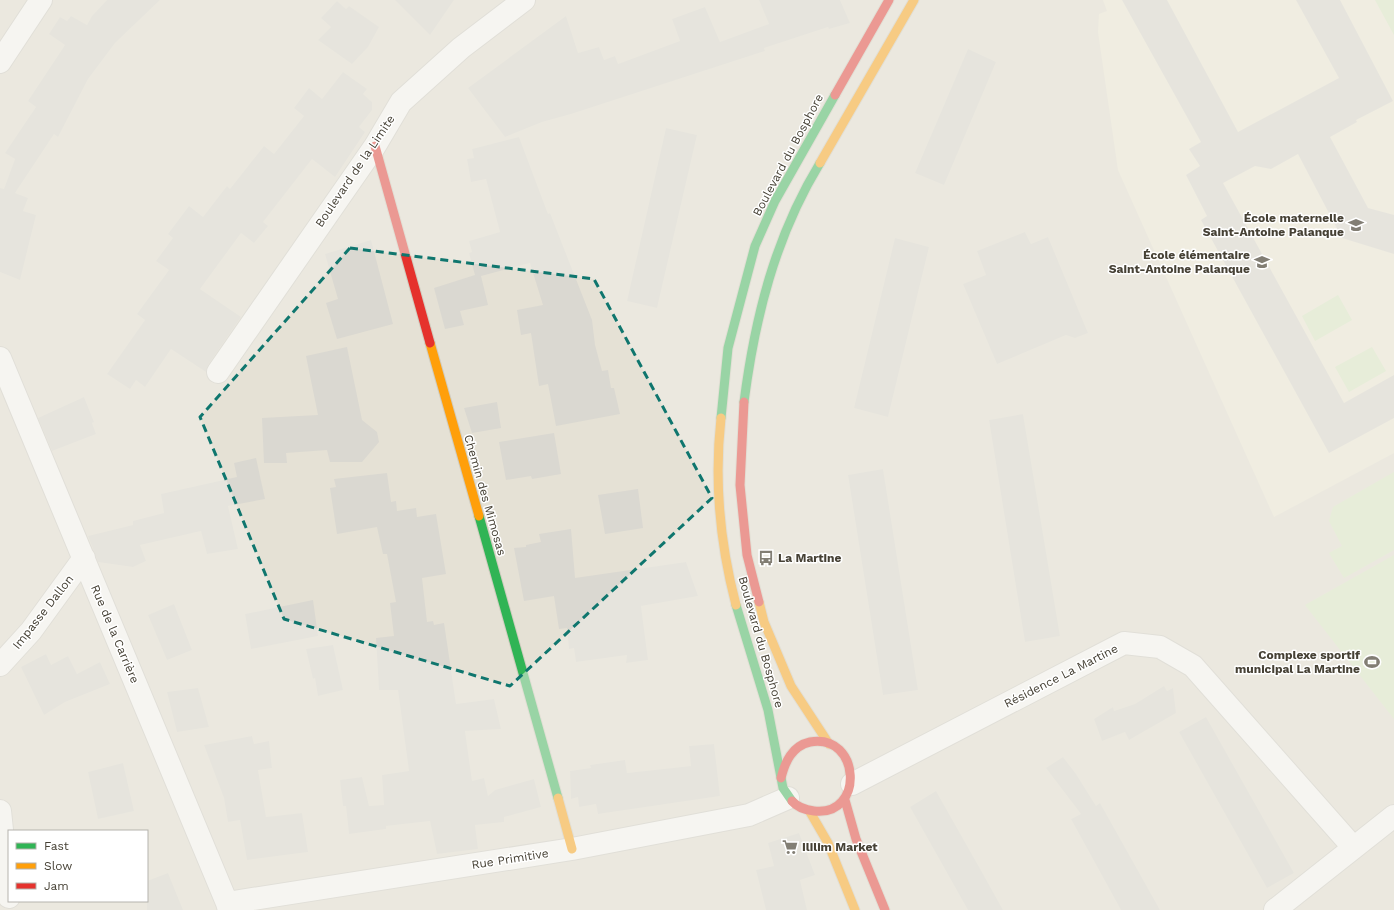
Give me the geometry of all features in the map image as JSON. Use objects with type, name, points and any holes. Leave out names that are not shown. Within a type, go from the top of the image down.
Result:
[{"type":"street","points":[[0,62],[41,0]]},
{"type":"street","name":"Boulevard de la Limite","points":[[218,372],[375,146],[401,102],[461,48],[524,0]]},
{"type":"street","name":"Boulevard du Bosphore","points":[[784,788],[768,710],[742,629],[732,590],[720,526],[717,450],[728,348],[755,246],[775,201],[889,0]]},
{"type":"street","name":"Boulevard du Bosphore","points":[[836,749],[797,698],[772,644],[754,582],[740,504],[739,444],[744,394],[757,317],[772,265],[794,211],[914,0]]},
{"type":"street","name":"Chemin des Mimosas","points":[[375,146],[572,849]]},
{"type":"street","name":"Rue de la Carrière","points":[[0,358],[228,906]]},
{"type":"street","name":"Impasse Dallon","points":[[0,665],[30,631],[84,558]]},
{"type":"street","name":"Résidence La Martine","points":[[848,792],[887,764],[1124,643],[1160,647],[1193,666],[1353,847]]},
{"type":"street","points":[[848,792],[835,808],[823,812],[810,812],[797,807],[784,788],[783,764],[791,752],[802,745],[815,742],[836,749],[851,768],[848,792],[856,839],[885,910]]},
{"type":"street","name":"Résidence La Martine","points":[[836,749],[869,764],[887,764]]},
{"type":"street","name":"Rue Primitive","points":[[228,906],[572,849],[749,815],[784,788]]},
{"type":"street","points":[[0,811],[8,887]]},
{"type":"street","points":[[810,812],[828,843],[855,910]]},
{"type":"street","points":[[1275,910],[1394,816]]},
{"type":"highlighted area","points":[[350,248],[594,279],[712,498],[510,686],[284,619],[200,417]]},
{"type":"shaded area","points":[[0,0],[1394,0],[1394,910],[0,910]]},
{"type":"shaded area","name":"École élémentaire Saint-Antoine Palanque","points":[[1103,0],[1394,0],[1394,453],[1274,517],[1118,170],[1098,32],[1099,14],[1107,11]]},
{"type":"green space","points":[[1375,0],[1394,0],[1394,35]]},
{"type":"green space","points":[[1338,295],[1352,320],[1315,341],[1302,316]]},
{"type":"green space","points":[[1372,347],[1386,371],[1349,392],[1335,367]]},
{"type":"green space","points":[[1394,472],[1394,550],[1344,578],[1329,553],[1342,546],[1329,521],[1333,507]]},
{"type":"green space","name":"Complexe sportif municipal La Martine","points":[[1394,555],[1394,719],[1305,605]]},
{"type":"building","points":[[107,0],[160,0],[115,43],[88,79],[58,137],[54,134],[15,193],[28,198],[23,211],[36,215],[20,280],[0,272],[0,188],[4,189],[15,159],[5,153],[36,107],[28,101],[65,45],[49,34],[60,17],[67,21],[71,16],[87,25],[92,16]]},
{"type":"building","points":[[395,0],[454,0],[430,35]]},
{"type":"building","points":[[759,0],[840,0],[850,23],[829,29],[828,27],[764,48],[765,51],[542,122],[505,137],[468,88],[566,16],[578,53],[599,47],[604,60],[615,56],[618,64],[680,41],[672,19],[705,7],[720,42],[769,24]]},
{"type":"building","points":[[1122,0],[1167,0],[1238,132],[1339,78],[1296,0],[1340,0],[1393,101],[1356,120],[1357,122],[1330,137],[1368,208],[1394,215],[1394,254],[1342,238],[1298,154],[1271,169],[1255,166],[1223,183],[1344,403],[1394,375],[1394,418],[1329,453],[1201,220],[1207,216],[1186,175],[1200,166],[1189,149],[1201,142]]},
{"type":"building","points":[[337,1],[346,9],[349,6],[379,27],[368,47],[352,64],[318,40],[331,27],[321,18]]},
{"type":"building","points":[[968,49],[996,62],[944,185],[915,173]]},
{"type":"building","points":[[343,72],[367,89],[363,94],[372,102],[372,110],[359,127],[365,132],[335,177],[312,159],[263,222],[268,226],[254,243],[241,233],[200,289],[241,317],[208,365],[206,372],[171,349],[145,387],[136,380],[130,389],[107,374],[145,320],[137,314],[169,270],[156,261],[173,238],[168,234],[189,206],[203,217],[227,186],[230,189],[264,146],[274,154],[304,116],[294,108],[309,88],[322,99]]},
{"type":"building","points":[[666,128],[697,135],[657,308],[627,301]]},
{"type":"building","points":[[519,137],[548,214],[550,213],[592,320],[595,345],[602,371],[608,370],[611,388],[614,388],[620,414],[556,426],[548,384],[539,386],[531,333],[521,335],[517,310],[543,305],[530,263],[481,276],[488,305],[460,311],[464,325],[445,329],[434,288],[475,275],[469,253],[472,252],[469,241],[500,232],[486,179],[471,182],[467,159],[474,158],[472,149]]},
{"type":"building","points":[[1025,232],[1031,244],[1048,237],[1088,333],[1075,338],[1066,335],[997,364],[963,284],[986,275],[977,251]]},
{"type":"building","points":[[895,238],[929,247],[888,417],[854,408]]},
{"type":"building","points":[[371,240],[393,324],[337,339],[326,303],[338,299],[325,254]]},
{"type":"building","points":[[347,347],[362,420],[377,432],[379,442],[362,462],[330,462],[327,450],[286,453],[287,463],[264,463],[262,418],[318,415],[306,356]]},
{"type":"building","points":[[84,397],[94,422],[92,423],[96,434],[52,451],[38,418]]},
{"type":"building","points":[[497,402],[501,428],[472,433],[464,408]]},
{"type":"building","points":[[1023,414],[1060,636],[1025,642],[989,420]]},
{"type":"building","points":[[554,433],[561,474],[532,479],[531,476],[506,480],[499,442]]},
{"type":"building","points":[[256,458],[265,499],[228,506],[238,549],[207,554],[201,531],[140,545],[146,561],[133,567],[98,562],[88,536],[133,525],[133,521],[164,513],[161,494],[237,477],[234,463]]},
{"type":"building","points":[[883,469],[918,690],[883,695],[848,475]]},
{"type":"building","points":[[387,473],[391,502],[396,501],[397,511],[416,508],[417,517],[436,514],[446,574],[422,578],[427,622],[433,621],[434,625],[444,623],[456,704],[494,699],[501,729],[465,731],[472,781],[484,778],[488,796],[495,790],[534,779],[541,807],[504,817],[504,822],[475,825],[478,849],[437,854],[430,821],[386,826],[386,829],[349,834],[346,806],[343,806],[340,780],[362,777],[369,806],[384,805],[382,775],[409,771],[398,690],[379,690],[376,638],[394,636],[390,603],[396,602],[387,554],[383,554],[377,527],[337,534],[330,488],[336,487],[334,479]]},
{"type":"building","points":[[638,489],[643,528],[605,534],[598,495]]},
{"type":"building","points":[[571,529],[575,578],[686,562],[698,596],[641,606],[648,660],[626,663],[627,655],[576,662],[574,648],[569,649],[567,628],[559,629],[554,596],[524,601],[514,548],[526,547],[526,545],[541,542],[539,534]]},
{"type":"building","points":[[313,600],[318,636],[251,649],[245,614]]},
{"type":"building","points":[[174,604],[192,650],[167,660],[148,615]]},
{"type":"building","points":[[333,645],[343,690],[318,696],[315,678],[313,679],[306,649]]},
{"type":"building","points":[[46,654],[51,665],[68,656],[77,674],[100,662],[110,684],[65,702],[44,715],[21,667]]},
{"type":"building","points":[[1164,686],[1167,691],[1173,688],[1176,713],[1129,740],[1125,732],[1102,741],[1094,719],[1113,707],[1114,711],[1135,704]]},
{"type":"building","points":[[198,688],[209,727],[177,732],[167,692]]},
{"type":"building","points":[[1206,717],[1294,873],[1267,888],[1179,732]]},
{"type":"building","points":[[252,736],[254,744],[269,741],[272,768],[258,770],[266,817],[302,813],[308,852],[247,860],[240,820],[228,822],[224,798],[204,745]]},
{"type":"building","points":[[714,744],[720,796],[598,814],[596,804],[579,807],[578,797],[571,799],[570,771],[591,768],[590,765],[625,760],[627,773],[691,766],[689,746]]},
{"type":"building","points":[[1063,757],[1076,774],[1096,806],[1100,803],[1160,910],[1121,910],[1071,819],[1081,814],[1046,768]]},
{"type":"building","points":[[123,763],[134,811],[98,819],[88,772]]},
{"type":"building","points":[[936,791],[1003,910],[968,910],[910,807]]},
{"type":"building","points":[[799,833],[815,875],[800,880],[807,910],[766,910],[756,870],[774,866],[768,843]]},
{"type":"building","points":[[168,873],[183,910],[147,910],[148,881]]},
{"type":"traffic: fast","points":[[721,418],[728,348],[755,246],[775,201],[835,95]]},
{"type":"traffic: fast","points":[[744,402],[754,339],[769,278],[791,220],[804,191],[820,163]]},
{"type":"traffic: fast","points":[[479,516],[558,798]]},
{"type":"traffic: fast","points":[[736,605],[768,710],[783,788],[792,801]]},
{"type":"traffic: slow","points":[[820,163],[914,0]]},
{"type":"traffic: slow","points":[[430,343],[479,516]]},
{"type":"traffic: slow","points":[[721,418],[718,489],[722,536],[730,582],[736,605]]},
{"type":"traffic: slow","points":[[759,602],[764,622],[791,686],[829,744]]},
{"type":"traffic: slow","points":[[558,798],[572,849]]},
{"type":"traffic: slow","points":[[810,812],[828,843],[855,910]]},
{"type":"traffic: jam","points":[[835,95],[889,0]]},
{"type":"traffic: jam","points":[[375,146],[430,343]]},
{"type":"traffic: jam","points":[[744,402],[740,485],[747,555],[759,602]]},
{"type":"traffic: jam","points":[[781,778],[787,761],[794,751],[798,747],[810,742],[827,743],[839,750],[847,761],[850,775],[849,789],[842,801],[831,809],[814,811],[802,808],[792,801]]},
{"type":"traffic: jam","points":[[845,800],[856,839],[885,910]]},
{"type":"place","name":"École maternelle Saint-Antoine Palanque","points":[[1356,225]]},
{"type":"place","name":"École élémentaire Saint-Antoine Palanque","points":[[1262,262]]},
{"type":"place","name":"La Martine","points":[[766,558]]},
{"type":"place","name":"Complexe sportif municipal La Martine","points":[[1372,662]]},
{"type":"place","name":"Ililim Market","points":[[790,847]]}]
